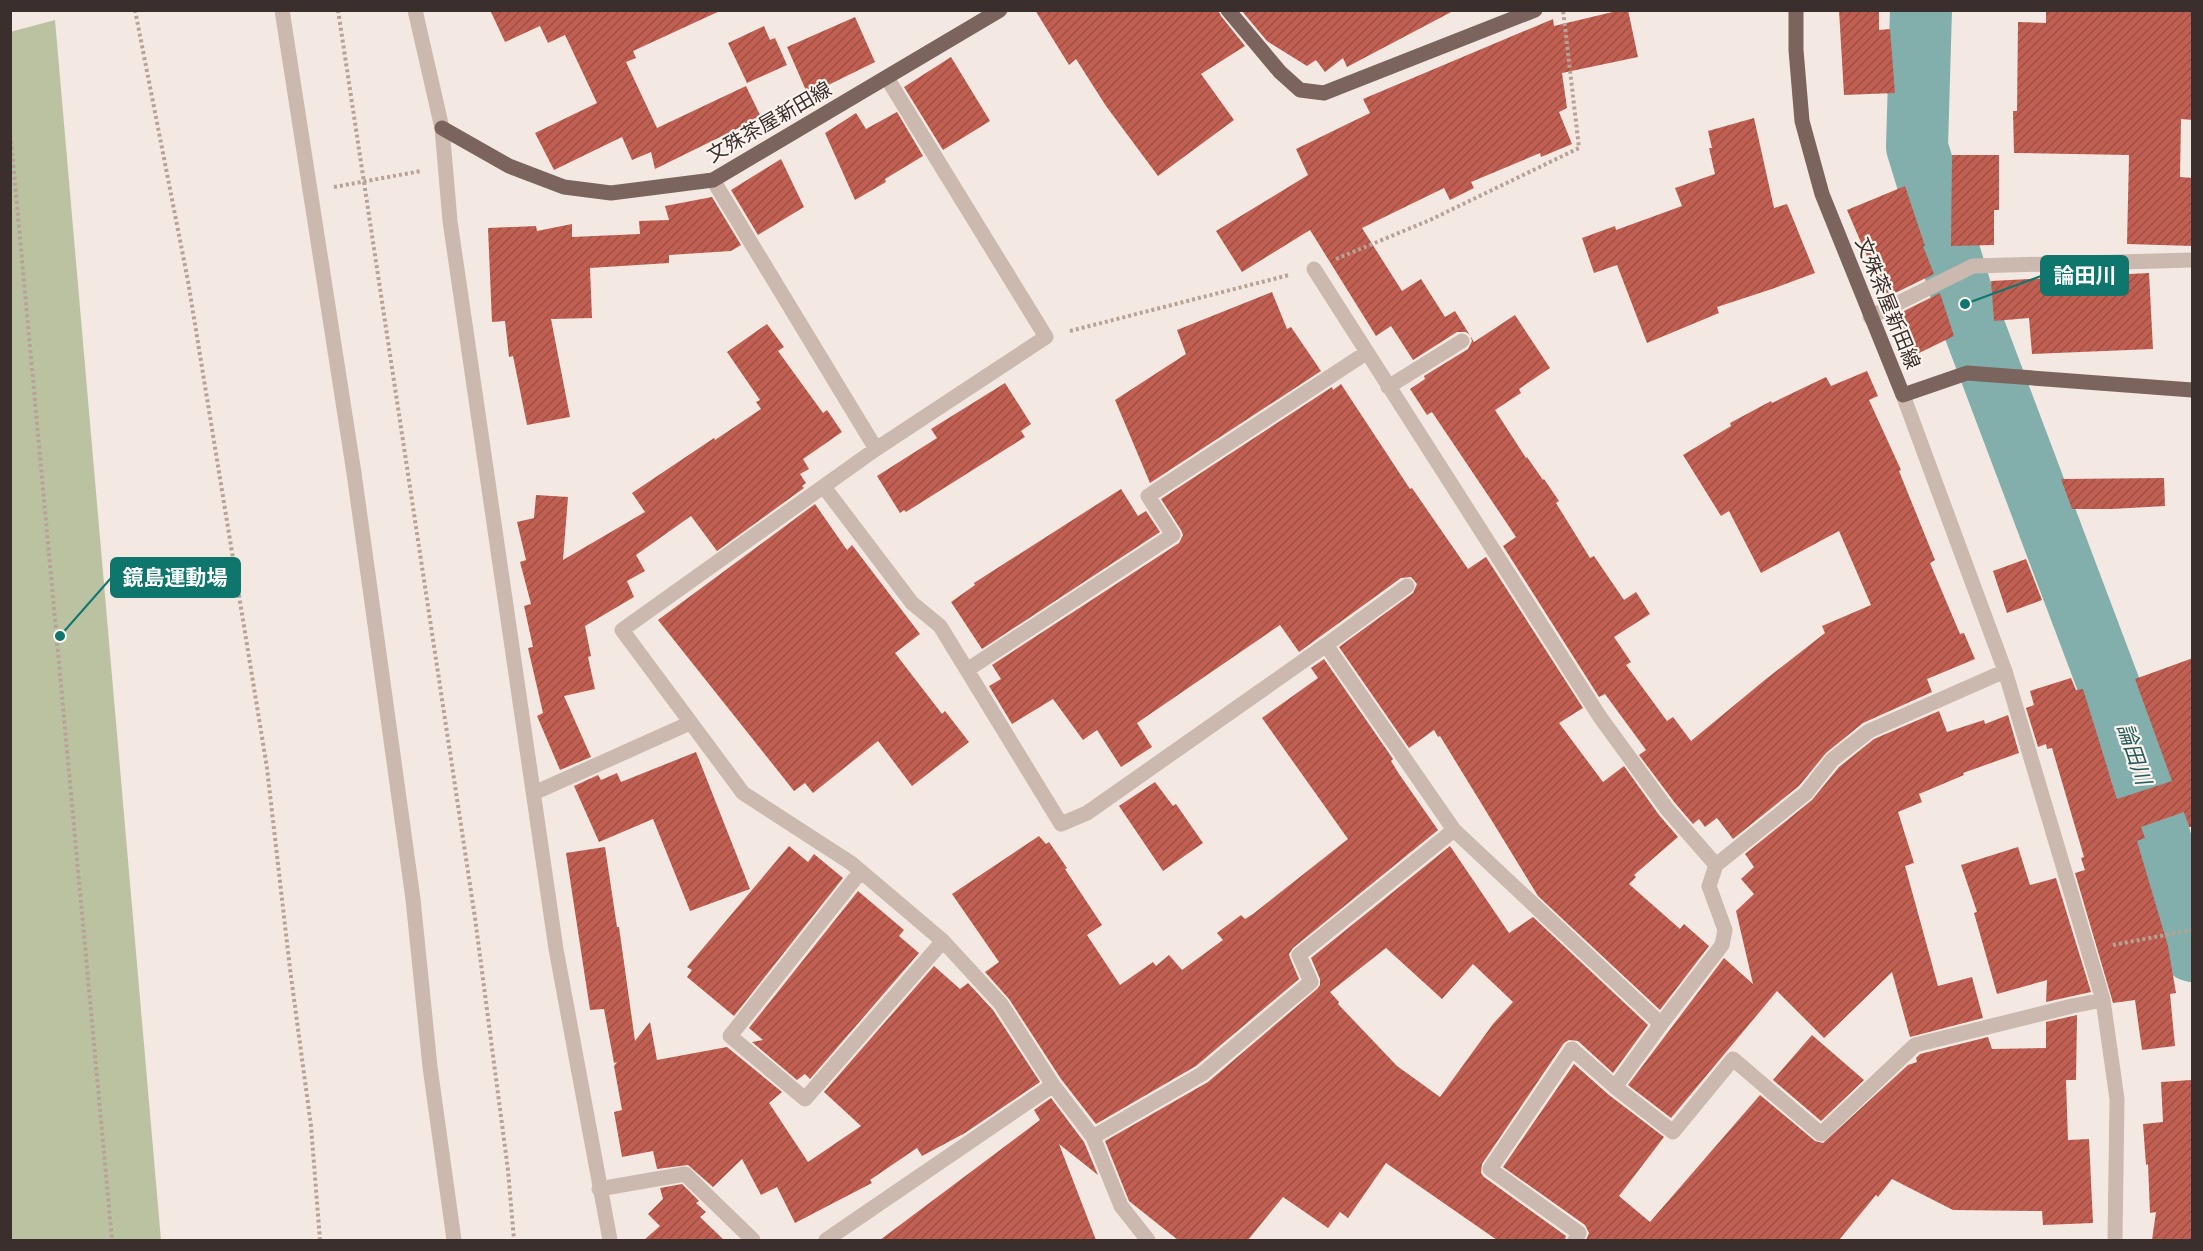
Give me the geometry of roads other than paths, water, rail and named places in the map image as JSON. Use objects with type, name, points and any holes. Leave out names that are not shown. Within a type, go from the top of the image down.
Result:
[{"type":"main road","name":"文殊茶屋新田線","points":[[442,128],[508,166],[564,187],[611,193],[713,180],[999,10]]},
{"type":"main road","points":[[1228,10],[1280,72],[1300,90],[1324,93],[1536,10]]},
{"type":"main road","name":"文殊茶屋新田線","points":[[1796,10],[1796,50],[1802,121],[1822,194],[1903,395],[1967,373],[2193,390]]},
{"type":"street","points":[[282,10],[354,472],[413,899],[430,1067],[454,1240]]},
{"type":"street","points":[[415,10],[442,128],[450,221],[556,949],[598,1188],[610,1240]]},
{"type":"street","points":[[887,78],[1046,337],[876,449],[622,630],[743,794],[861,871],[943,941],[1002,1004],[1053,1085],[1093,1137],[1121,1206],[1148,1240]]},
{"type":"street","points":[[713,180],[876,449]]},
{"type":"street","points":[[1870,317],[1973,266],[2193,260]]},
{"type":"street","points":[[1314,269],[1600,717],[1667,809],[1716,865]]},
{"type":"street","points":[[1388,387],[1462,340]]},
{"type":"street","points":[[967,670],[1173,535],[1148,496],[1366,353]]},
{"type":"street","points":[[1903,395],[2005,671],[2103,1000],[2117,1099],[2115,1240]]},
{"type":"street","points":[[824,488],[912,603],[940,626],[1062,824],[1087,813],[1407,586]]},
{"type":"street","points":[[1326,645],[1454,830],[1661,1024]]},
{"type":"street","points":[[1615,1087],[1722,945],[1725,930],[1709,886],[1716,865],[1806,793],[1832,760],[1869,731],[2005,671]]},
{"type":"street","points":[[534,793],[690,723]]},
{"type":"street","points":[[1093,1137],[1202,1074],[1311,982],[1299,956],[1454,830]]},
{"type":"street","points":[[861,871],[729,1036],[805,1099],[943,941]]},
{"type":"street","points":[[1575,1240],[1579,1233],[1490,1169],[1572,1049],[1615,1087],[1673,1132],[1733,1059],[1821,1134],[1915,1045],[2072,1005],[2103,1000]]},
{"type":"street","points":[[826,1240],[1053,1085]]},
{"type":"street","points":[[598,1188],[685,1173],[753,1240]]},
{"type":"waterway","name":"論田川","points":[[1921,10],[1917,147],[1965,304],[2140,768],[2192,951]]},
{"type":"place","name":"論田川","points":[[1965,304]]},
{"type":"place","name":"鏡島運動場","points":[[60,636]]}]
